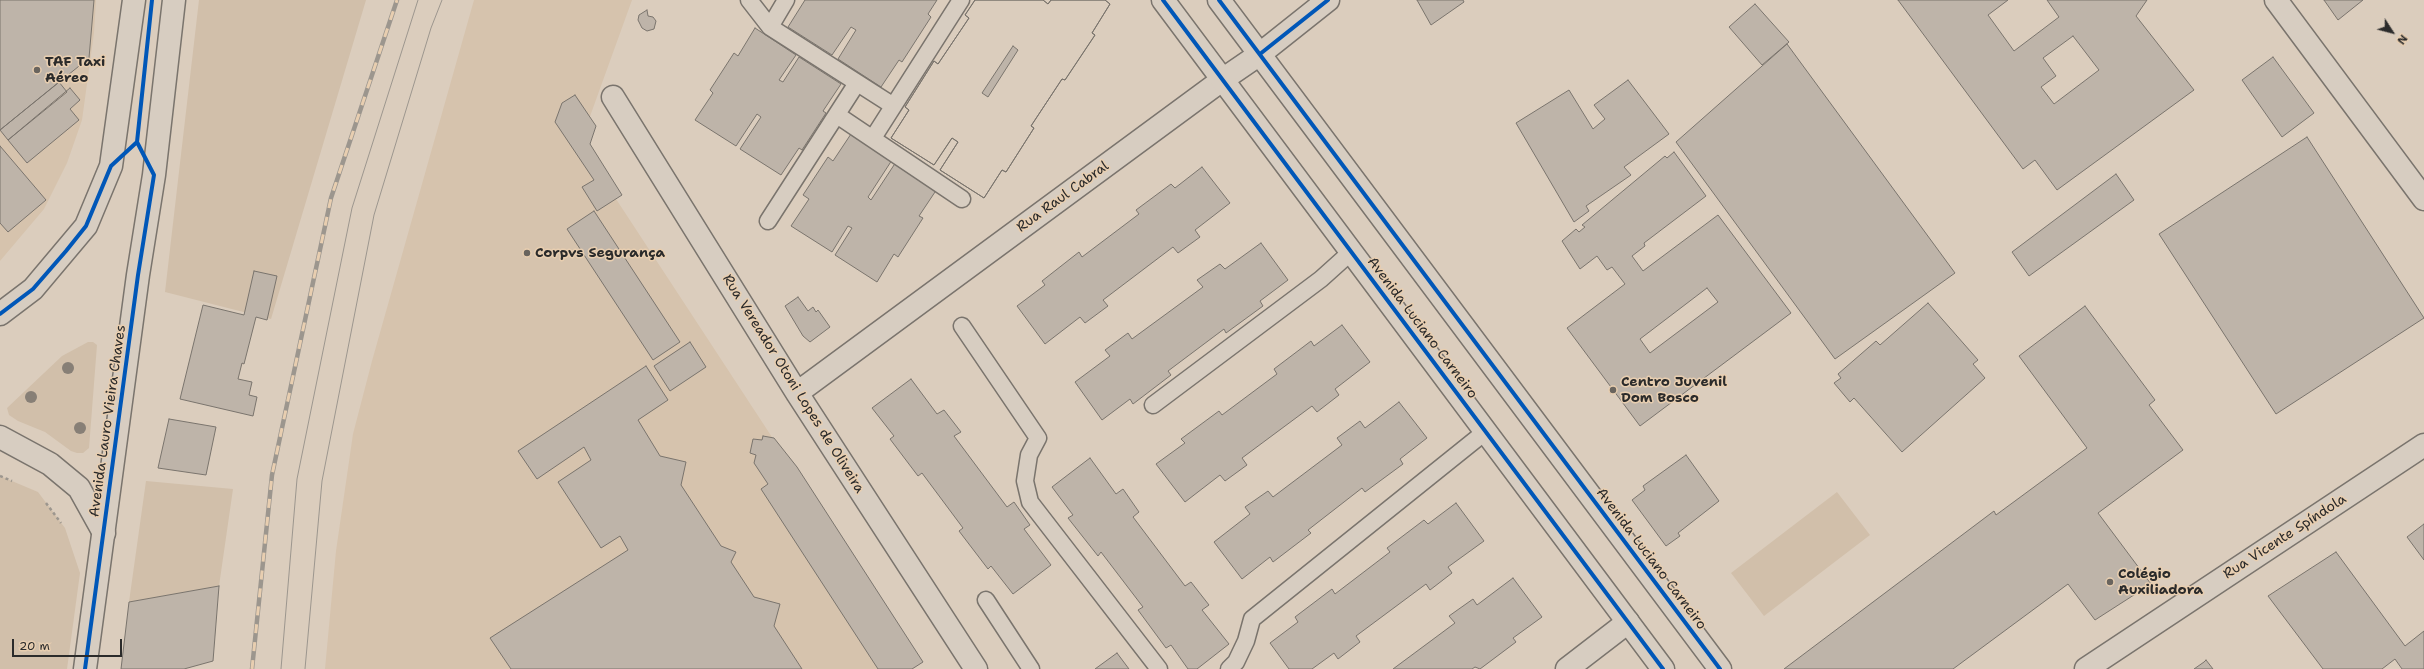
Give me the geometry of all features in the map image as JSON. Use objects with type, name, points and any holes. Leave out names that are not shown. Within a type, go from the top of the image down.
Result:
[{"type":"street","points":[[0,314],[33,289],[86,226],[111,166],[134,0]]},
{"type":"street","name":"Avenida Lauro Vieira Chaves","points":[[85,669],[138,275],[154,175],[174,0]]},
{"type":"street","name":"Avenida Luciano Carneiro","points":[[1162,0],[1663,669]]},
{"type":"street","name":"Avenida Luciano Carneiro","points":[[1220,0],[1720,669]]},
{"type":"street","name":"Rua Raul Cabral","points":[[797,392],[1222,80],[1260,54],[1328,0]]},
{"type":"street","points":[[2276,0],[2424,199]]},
{"type":"street","name":"Rua Vereador Otoni Lopes de Oliveira","points":[[613,97],[797,392],[976,669]]},
{"type":"street","points":[[0,437],[50,464],[79,488],[104,533]]},
{"type":"street","name":"Rua Vicente Spíndola","points":[[2086,669],[2424,446]]},
{"type":"street","points":[[1567,669],[1628,622]]},
{"type":"lane","points":[[749,0],[770,27],[892,105]]},
{"type":"lane","points":[[770,27],[786,0]]},
{"type":"lane","points":[[873,138],[892,105],[961,0]]},
{"type":"lane","points":[[768,221],[857,83]]},
{"type":"lane","points":[[837,115],[962,199]]},
{"type":"lane","points":[[1153,405],[1321,279],[1351,252]]},
{"type":"lane","points":[[962,326],[1038,438],[1029,455],[1025,481],[1030,502],[1159,669]]},
{"type":"lane","points":[[1229,669],[1236,662],[1246,641],[1252,619],[1486,432]]},
{"type":"lane","points":[[986,600],[1031,669]]},
{"type":"path","points":[[0,476],[19,484]]},
{"type":"path","points":[[42,498],[65,528]]},
{"type":"shaded area","points":[[0,0],[96,0],[94,33],[82,120],[67,163],[44,209],[0,261]]},
{"type":"shaded area","points":[[199,0],[366,0],[271,319],[165,292]]},
{"type":"shaded area","name":"Corpvs Segurança","points":[[474,0],[632,0],[580,144],[918,660],[903,669],[325,669],[336,551],[353,434],[372,361]]},
{"type":"shaded area","points":[[88,342],[93,342],[97,345],[89,448],[83,453],[77,453],[71,451],[45,432],[18,421],[9,415],[7,408],[62,356]]},
{"type":"shaded area","points":[[0,476],[38,492],[65,528],[80,573],[67,669],[0,669]]},
{"type":"shaded area","points":[[146,481],[233,489],[219,586],[129,602]]},
{"type":"shaded area","points":[[1837,492],[1870,535],[1764,616],[1731,573]]},
{"type":"building","name":"TAF Taxi Aéreo","points":[[0,0],[94,0],[89,58],[0,130]]},
{"type":"building","points":[[805,0],[937,0],[928,14],[931,17],[902,62],[899,60],[881,87],[838,59],[856,30],[851,27],[832,55],[788,27]]},
{"type":"building","points":[[975,0],[1043,0],[1048,4],[1051,0],[1105,0],[1110,4],[1092,33],[1095,35],[1065,80],[1062,79],[1031,126],[1034,128],[1006,172],[1002,170],[984,198],[940,170],[958,142],[952,138],[934,165],[891,138],[909,110],[905,107],[934,61],[938,64],[969,18],[965,15]],"holes":[[[1013,46],[1018,50],[988,97],[982,93]]]},
{"type":"building","points":[[975,0],[1043,0],[1048,4],[1051,0],[1105,0],[1110,4],[1092,33],[1095,35],[1065,80],[1062,79],[1031,126],[1034,128],[1006,172],[1002,170],[984,198],[940,170],[958,142],[952,138],[934,165],[891,138],[909,110],[905,107],[934,61],[938,64],[969,18],[965,15]]},
{"type":"building","points":[[1417,0],[1463,0],[1464,2],[1431,25]]},
{"type":"building","points":[[1898,0],[2008,0],[1988,15],[2014,51],[2059,17],[2047,0],[2147,0],[2136,16],[2194,90],[2057,190],[2035,160],[2023,169]],"holes":[[[2073,36],[2099,70],[2054,104],[2041,87],[2056,76],[2043,58]]]},
{"type":"building","points":[[2324,0],[2363,0],[2338,20]]},
{"type":"building","points":[[1755,4],[1789,42],[1762,65],[1729,27]]},
{"type":"building","points":[[647,10],[648,16],[653,17],[656,21],[654,29],[647,31],[642,28],[638,20],[639,15]]},
{"type":"building","points":[[755,28],[796,55],[779,80],[783,82],[799,57],[841,84],[823,111],[826,113],[802,150],[799,148],[781,175],[740,149],[761,117],[757,114],[736,146],[695,120],[713,93],[710,90],[734,53],[738,56]]},
{"type":"building","points":[[1787,44],[1955,273],[1835,359],[1676,142]]},
{"type":"building","points":[[2273,57],[2314,113],[2282,137],[2242,80]]},
{"type":"building","points":[[1628,80],[1669,134],[1624,167],[1631,175],[1586,206],[1589,211],[1574,222],[1516,123],[1569,90],[1593,129],[1605,119],[1594,105]]},
{"type":"building","points":[[59,82],[67,92],[8,140],[0,130]]},
{"type":"building","points":[[70,88],[80,100],[70,109],[79,120],[27,163],[8,140]]},
{"type":"building","points":[[575,95],[596,126],[590,144],[622,195],[597,211],[582,187],[594,180],[555,122],[562,103]]},
{"type":"building","points":[[851,134],[892,160],[868,197],[871,200],[896,162],[937,189],[919,216],[923,218],[898,257],[894,254],[877,282],[835,255],[852,228],[848,226],[832,252],[791,226],[809,199],[803,195],[828,157],[833,161]]},
{"type":"building","points":[[2307,137],[2424,318],[2276,414],[2159,234]]},
{"type":"building","points":[[0,146],[46,200],[8,232],[0,223]]},
{"type":"building","points":[[1674,152],[1706,196],[1644,243],[1645,246],[1632,256],[1643,271],[1718,215],[1791,313],[1640,426],[1567,328],[1625,284],[1612,267],[1607,270],[1597,256],[1580,269],[1562,241],[1576,229],[1579,232],[1585,227],[1582,225],[1665,156],[1667,158]],"holes":[[[1707,288],[1718,302],[1650,353],[1640,339]]]},
{"type":"building","points":[[1202,167],[1230,203],[1195,230],[1200,237],[1178,253],[1173,247],[1103,300],[1108,306],[1085,323],[1080,317],[1045,344],[1017,306],[1045,285],[1042,281],[1079,252],[1082,257],[1139,214],[1136,210],[1171,184],[1175,188]]},
{"type":"building","points":[[2116,174],[2134,200],[2029,276],[2012,252]]},
{"type":"building","points":[[594,211],[680,342],[653,360],[567,229]]},
{"type":"building","points":[[1261,243],[1288,280],[1260,301],[1263,306],[1226,333],[1224,329],[1168,371],[1171,375],[1133,404],[1130,399],[1102,420],[1075,382],[1110,356],[1105,350],[1128,333],[1132,339],[1203,287],[1197,280],[1220,264],[1225,269]]},
{"type":"building","points":[[254,271],[277,276],[267,320],[256,317],[244,364],[242,363],[238,379],[252,382],[249,395],[257,397],[253,416],[180,399],[203,305],[244,315]]},
{"type":"building","points":[[798,297],[808,311],[813,307],[816,312],[818,310],[830,327],[810,342],[803,336],[785,306]]},
{"type":"building","points":[[1928,303],[1978,360],[1973,364],[1985,378],[1902,452],[1854,398],[1850,402],[1834,383],[1841,378],[1838,374],[1876,341],[1880,345]]},
{"type":"building","points":[[2085,306],[2155,400],[2149,405],[2183,450],[2098,513],[2151,584],[2095,620],[2068,584],[1953,669],[1784,669],[1994,511],[1996,515],[2087,448],[2019,356]]},
{"type":"building","points":[[1342,325],[1370,362],[1335,389],[1339,395],[1317,412],[1312,406],[1242,458],[1247,465],[1225,481],[1220,475],[1185,502],[1156,464],[1185,443],[1181,439],[1219,411],[1222,415],[1277,374],[1274,369],[1311,341],[1314,346]]},
{"type":"building","points":[[690,342],[706,367],[670,391],[654,366]]},
{"type":"building","points":[[646,366],[668,400],[638,420],[660,456],[686,462],[681,485],[721,546],[736,552],[731,562],[754,597],[780,604],[774,626],[802,669],[511,669],[490,638],[628,550],[620,536],[601,548],[558,482],[591,460],[584,447],[537,479],[518,451]]},
{"type":"building","points":[[911,379],[937,414],[944,410],[961,432],[954,436],[1007,507],[1014,502],[1030,525],[1024,529],[1051,565],[1013,594],[991,566],[988,569],[959,531],[963,528],[922,473],[918,476],[890,439],[894,436],[872,408]]},
{"type":"building","points":[[1399,402],[1427,438],[1400,459],[1403,464],[1365,492],[1362,488],[1308,530],[1311,533],[1273,562],[1270,557],[1242,579],[1214,542],[1250,514],[1245,507],[1268,491],[1273,497],[1342,445],[1337,438],[1360,421],[1365,428]]},
{"type":"building","points":[[169,419],[216,427],[206,475],[158,468]]},
{"type":"building","points":[[763,436],[774,438],[797,467],[923,662],[912,669],[878,669],[761,489],[768,484],[754,463],[756,455],[750,453],[753,439],[762,440]]},
{"type":"building","points":[[1686,455],[1719,501],[1678,533],[1680,536],[1666,546],[1632,500],[1645,490],[1643,486]]},
{"type":"building","points":[[1090,458],[1116,494],[1123,489],[1139,512],[1133,517],[1185,586],[1191,582],[1209,605],[1202,610],[1229,644],[1197,669],[1188,669],[1171,645],[1166,648],[1138,610],[1143,607],[1101,552],[1098,556],[1068,518],[1073,515],[1052,487]]},
{"type":"building","points":[[1456,503],[1484,541],[1448,567],[1452,573],[1430,590],[1426,584],[1356,636],[1360,642],[1338,659],[1334,653],[1312,669],[1289,669],[1270,643],[1298,622],[1295,617],[1332,589],[1335,594],[1390,552],[1387,548],[1424,520],[1428,524]]},
{"type":"building","points":[[2424,524],[2424,560],[2407,537]]},
{"type":"building","points":[[2336,552],[2405,646],[2424,631],[2424,669],[2402,669],[2395,659],[2382,669],[2323,669],[2268,596]]},
{"type":"building","points":[[1513,578],[1542,617],[1513,638],[1516,642],[1480,669],[1475,667],[1472,669],[1393,669],[1455,623],[1449,616],[1473,599],[1477,605]]},
{"type":"building","points":[[219,586],[213,661],[184,669],[121,669],[129,602]]},
{"type":"building","points":[[1117,653],[1129,669],[1095,669]]},
{"type":"building","points":[[2206,660],[2213,669],[2194,669],[2204,662]]},
{"type":"tram line","points":[[281,669],[297,479],[352,208],[418,0]]},
{"type":"tram line","points":[[305,669],[322,481],[374,215],[431,28],[442,0]]},
{"type":"railway","points":[[252,669],[272,475],[331,198],[397,0]]},
{"type":"cycle path","points":[[137,142],[152,0]]},
{"type":"cycle path","points":[[1163,0],[1663,669]]},
{"type":"cycle path","points":[[1219,0],[1720,669]]},
{"type":"cycle path","points":[[1260,54],[1328,0]]},
{"type":"cycle path","points":[[0,314],[33,289],[86,226],[111,166],[137,142]]},
{"type":"cycle path","points":[[85,669],[138,275],[154,175],[137,142]]},
{"type":"place","name":"TAF Taxi Aéreo","points":[[37,70]]},
{"type":"place","name":"Corpvs Segurança","points":[[527,253]]},
{"type":"place","name":"Centro Juvenil Dom Bosco","points":[[1613,390]]},
{"type":"place","name":"Colégio Auxiliadora","points":[[2110,582]]}]
